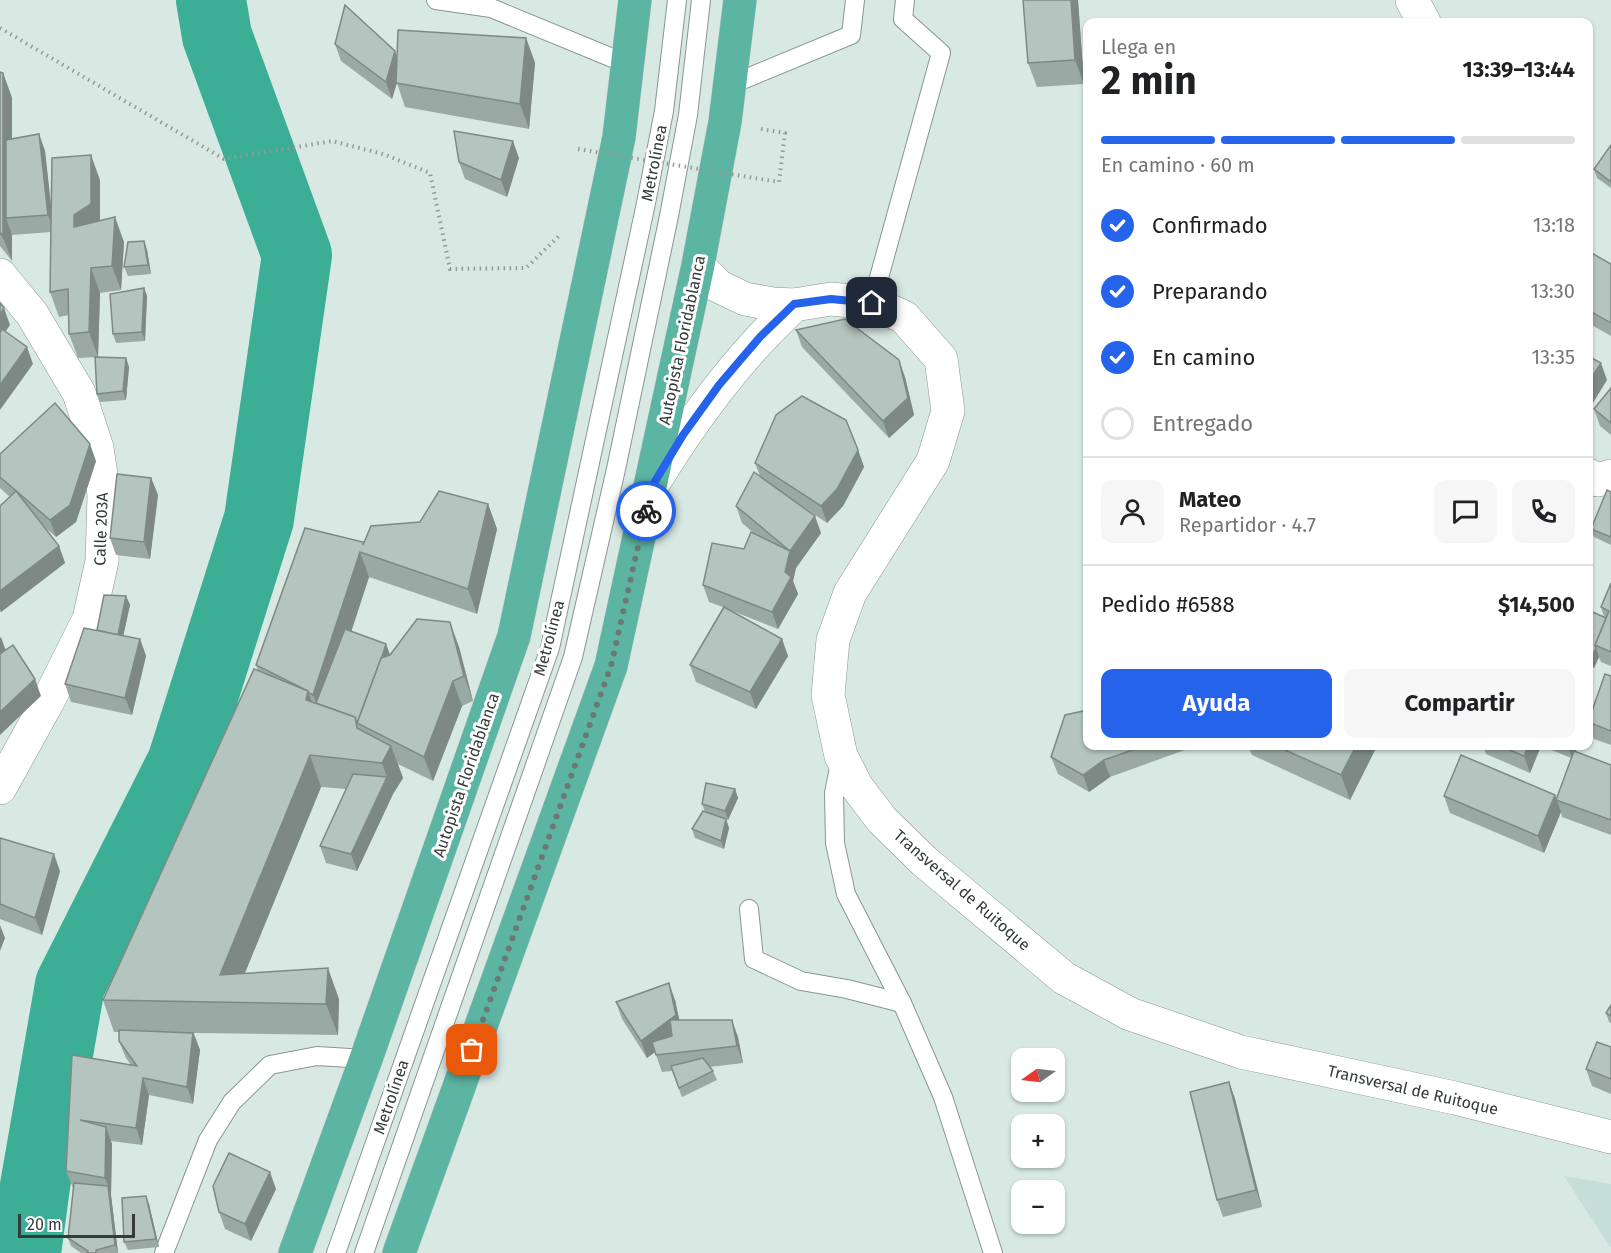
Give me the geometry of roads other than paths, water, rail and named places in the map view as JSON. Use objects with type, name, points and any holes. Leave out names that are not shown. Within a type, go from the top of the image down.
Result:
[{"type":"highway","name":"Autopista Floridablanca","points":[[295,1253],[366,1059],[514,636],[619,137],[635,0]]},
{"type":"highway","name":"Autopista Floridablanca","points":[[399,1253],[611,666],[698,264],[725,122],[740,0]]},
{"type":"street","points":[[1412,0],[1422,18]]},
{"type":"street","name":"Transversal de Ruitoque","points":[[698,264],[718,286],[745,299],[773,304],[794,304],[831,299],[872,303],[904,317],[941,359],[948,411],[933,461],[850,593],[833,640],[828,695],[842,756],[857,787],[882,820],[924,861],[1064,978],[1130,1014],[1241,1052],[1455,1098],[1611,1137]]},
{"type":"street","name":"Calle 203A","points":[[0,275],[32,314],[79,393],[97,448],[104,495],[102,561],[89,618],[48,701],[0,788]]},
{"type":"street","points":[[651,488],[683,435],[719,385],[760,337],[794,304]]},
{"type":"street","points":[[1593,478],[1598,480],[1611,476]]},
{"type":"lane","points":[[436,0],[489,4],[627,64]]},
{"type":"lane","name":"Metrolínea","points":[[336,1253],[550,648],[645,208],[664,111],[677,0]]},
{"type":"lane","name":"Metrolínea","points":[[364,1253],[573,657],[669,216],[688,115],[702,0]]},
{"type":"lane","points":[[730,85],[851,35],[855,0]]},
{"type":"lane","points":[[872,303],[941,52],[903,19],[905,0]]},
{"type":"lane","points":[[842,756],[834,794],[835,843],[846,894],[902,1003],[943,1097],[993,1253]]},
{"type":"lane","points":[[749,909],[754,959],[801,981],[847,989],[902,1003]]},
{"type":"lane","points":[[164,1253],[208,1140],[232,1102],[270,1065],[317,1056],[366,1059]]},
{"type":"waterway","points":[[26,1253],[35,1186],[70,985],[182,763],[259,519],[297,255],[217,36],[211,0]]}]
